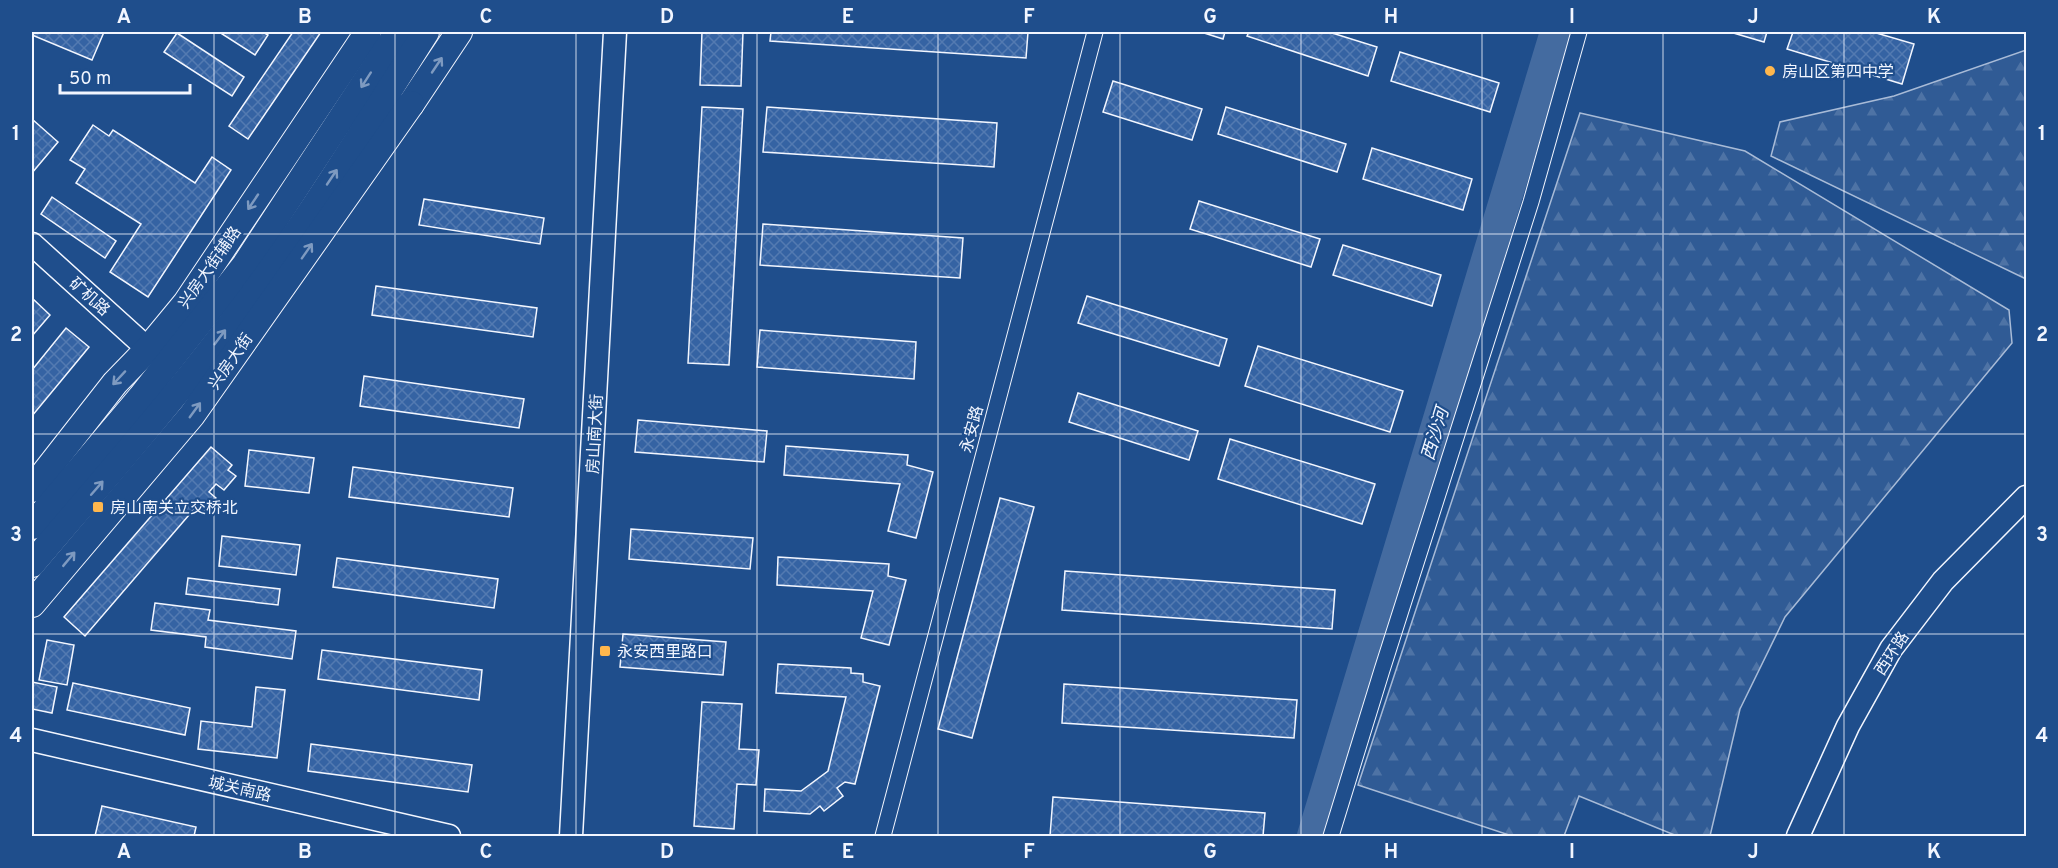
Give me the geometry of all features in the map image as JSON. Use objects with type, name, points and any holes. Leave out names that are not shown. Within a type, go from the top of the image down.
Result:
[{"type":"main road","name":"兴房大街辅路","points":[[32,489],[115,383],[148,349],[186,303],[368,32]]},
{"type":"main road","points":[[32,526],[141,397],[245,265],[398,32]]},
{"type":"main road","name":"兴房大街","points":[[32,564],[169,403],[264,279],[426,32]]},
{"type":"main road","name":"兴房大街","points":[[32,604],[192,415],[459,32]]},
{"type":"main road","name":"房山南大街","points":[[571,837],[615,32]]},
{"type":"main road","name":"兴房大街","points":[[351,149],[411,104]]},
{"type":"main road","name":"矿机路","points":[[32,244],[148,349]]},
{"type":"main road","points":[[141,397],[186,303]]},
{"type":"main road","points":[[32,508],[60,493]]},
{"type":"main road","name":"西环路","points":[[1798,837],[1848,726],[1891,649],[1943,580],[2026,497]]},
{"type":"main road","name":"西环路","points":[[1811,837],[1863,723],[1902,657],[1949,592],[2026,512]]},
{"type":"main road","name":"城关南路","points":[[32,740],[449,837]]},
{"type":"street","name":"永安路","points":[[883,837],[1095,32]]},
{"type":"street","points":[[1331,837],[1531,202],[1580,32]]},
{"type":"green space","points":[[2026,50],[2026,279],[1771,156],[1780,122],[1894,96]]},
{"type":"green space","points":[[1580,113],[1745,151],[2009,310],[2012,343],[1785,617],[1740,709],[1710,836],[1677,836],[1579,796],[1564,836],[1512,836],[1358,785]]},
{"type":"building","points":[[32,32],[104,32],[92,60],[32,35]]},
{"type":"building","points":[[219,32],[263,32],[268,35],[255,55]]},
{"type":"building","points":[[293,32],[321,32],[248,139],[229,126]]},
{"type":"building","points":[[702,32],[743,32],[741,86],[700,85]]},
{"type":"building","points":[[771,32],[1028,32],[1026,58],[770,41]]},
{"type":"building","points":[[1201,32],[1225,32],[1223,39]]},
{"type":"building","points":[[1249,32],[1329,32],[1377,47],[1368,76],[1247,36]]},
{"type":"building","points":[[1730,32],[1767,32],[1764,42]]},
{"type":"building","points":[[1793,32],[1873,32],[1914,44],[1902,84],[1787,49]]},
{"type":"building","points":[[177,33],[244,77],[232,96],[164,52]]},
{"type":"building","points":[[1400,52],[1499,83],[1490,112],[1391,81]]},
{"type":"building","points":[[1113,81],[1202,109],[1192,140],[1103,112]]},
{"type":"building","points":[[702,107],[743,109],[729,365],[688,363]]},
{"type":"building","points":[[767,107],[997,123],[994,167],[763,152]]},
{"type":"building","points":[[1226,107],[1346,144],[1337,172],[1218,134]]},
{"type":"building","points":[[32,119],[58,142],[32,173]]},
{"type":"building","points":[[93,125],[109,136],[113,130],[195,183],[212,157],[231,170],[148,297],[110,272],[141,224],[76,183],[85,169],[70,160]]},
{"type":"building","points":[[1372,148],[1472,179],[1463,210],[1363,179]]},
{"type":"building","points":[[52,197],[116,241],[105,258],[41,214]]},
{"type":"building","points":[[424,199],[544,218],[540,244],[419,225]]},
{"type":"building","points":[[1199,201],[1320,239],[1311,267],[1190,229]]},
{"type":"building","points":[[763,224],[963,238],[960,278],[760,265]]},
{"type":"building","points":[[1343,245],[1441,275],[1432,306],[1333,275]]},
{"type":"building","points":[[376,286],[537,308],[533,337],[372,315]]},
{"type":"building","points":[[1087,296],[1227,339],[1219,366],[1078,323]]},
{"type":"building","points":[[32,298],[50,315],[32,336]]},
{"type":"building","points":[[66,328],[89,347],[32,416],[32,370]]},
{"type":"building","points":[[760,330],[916,342],[914,379],[757,367]]},
{"type":"building","points":[[1258,346],[1403,391],[1390,432],[1245,386]]},
{"type":"building","points":[[364,376],[524,399],[519,428],[360,406]]},
{"type":"building","points":[[1078,393],[1198,431],[1189,460],[1069,422]]},
{"type":"building","points":[[638,420],[767,431],[764,462],[635,452]]},
{"type":"building","points":[[1230,439],[1375,484],[1362,524],[1218,479]]},
{"type":"building","points":[[786,446],[908,455],[907,465],[933,472],[916,538],[888,531],[900,484],[784,475]]},
{"type":"building","points":[[211,447],[232,465],[228,470],[236,476],[224,490],[216,484],[209,492],[216,498],[202,514],[195,508],[85,636],[64,617]]},
{"type":"building","points":[[249,450],[314,458],[309,493],[245,486]]},
{"type":"building","points":[[353,467],[513,488],[509,517],[349,497]]},
{"type":"building","points":[[1000,498],[1034,507],[972,738],[938,729]]},
{"type":"building","points":[[631,529],[753,538],[750,569],[629,559]]},
{"type":"building","points":[[222,536],[300,545],[296,575],[219,566]]},
{"type":"building","points":[[778,557],[889,564],[888,576],[906,580],[889,645],[861,638],[873,591],[777,585]]},
{"type":"building","points":[[337,558],[498,579],[494,608],[333,587]]},
{"type":"building","points":[[1065,571],[1335,590],[1332,629],[1062,610]]},
{"type":"building","points":[[188,578],[280,589],[278,605],[186,594]]},
{"type":"building","points":[[155,603],[210,610],[208,620],[296,631],[292,659],[205,647],[206,637],[151,630]]},
{"type":"building","points":[[623,634],[726,642],[723,675],[620,667]]},
{"type":"building","points":[[47,640],[74,645],[67,685],[39,680]]},
{"type":"building","points":[[322,650],[482,670],[479,700],[318,679]]},
{"type":"building","points":[[778,664],[851,668],[851,673],[863,674],[863,682],[880,686],[855,784],[845,782],[837,788],[843,796],[824,811],[820,806],[810,814],[764,811],[765,789],[801,791],[828,771],[846,697],[776,693]]},
{"type":"building","points":[[32,682],[57,687],[52,713],[32,709]]},
{"type":"building","points":[[73,683],[190,708],[185,735],[67,710]]},
{"type":"building","points":[[1064,684],[1297,700],[1294,738],[1062,723]]},
{"type":"building","points":[[256,687],[285,690],[277,758],[198,749],[201,721],[252,727]]},
{"type":"building","points":[[702,702],[742,704],[739,749],[759,750],[756,785],[737,784],[734,829],[694,826]]},
{"type":"building","points":[[311,744],[472,765],[468,792],[308,771]]},
{"type":"building","points":[[1053,797],[1265,813],[1263,836],[1050,836]]},
{"type":"building","points":[[102,806],[196,827],[194,836],[95,836]]},
{"type":"waterway","name":"西沙河","points":[[1313,836],[1556,32]]},
{"type":"place","name":"房山区第四中学","points":[[1770,71]]},
{"type":"place","name":"房山南关立交桥北","points":[[98,507]]},
{"type":"place","name":"永安西里路口","points":[[605,651]]}]
